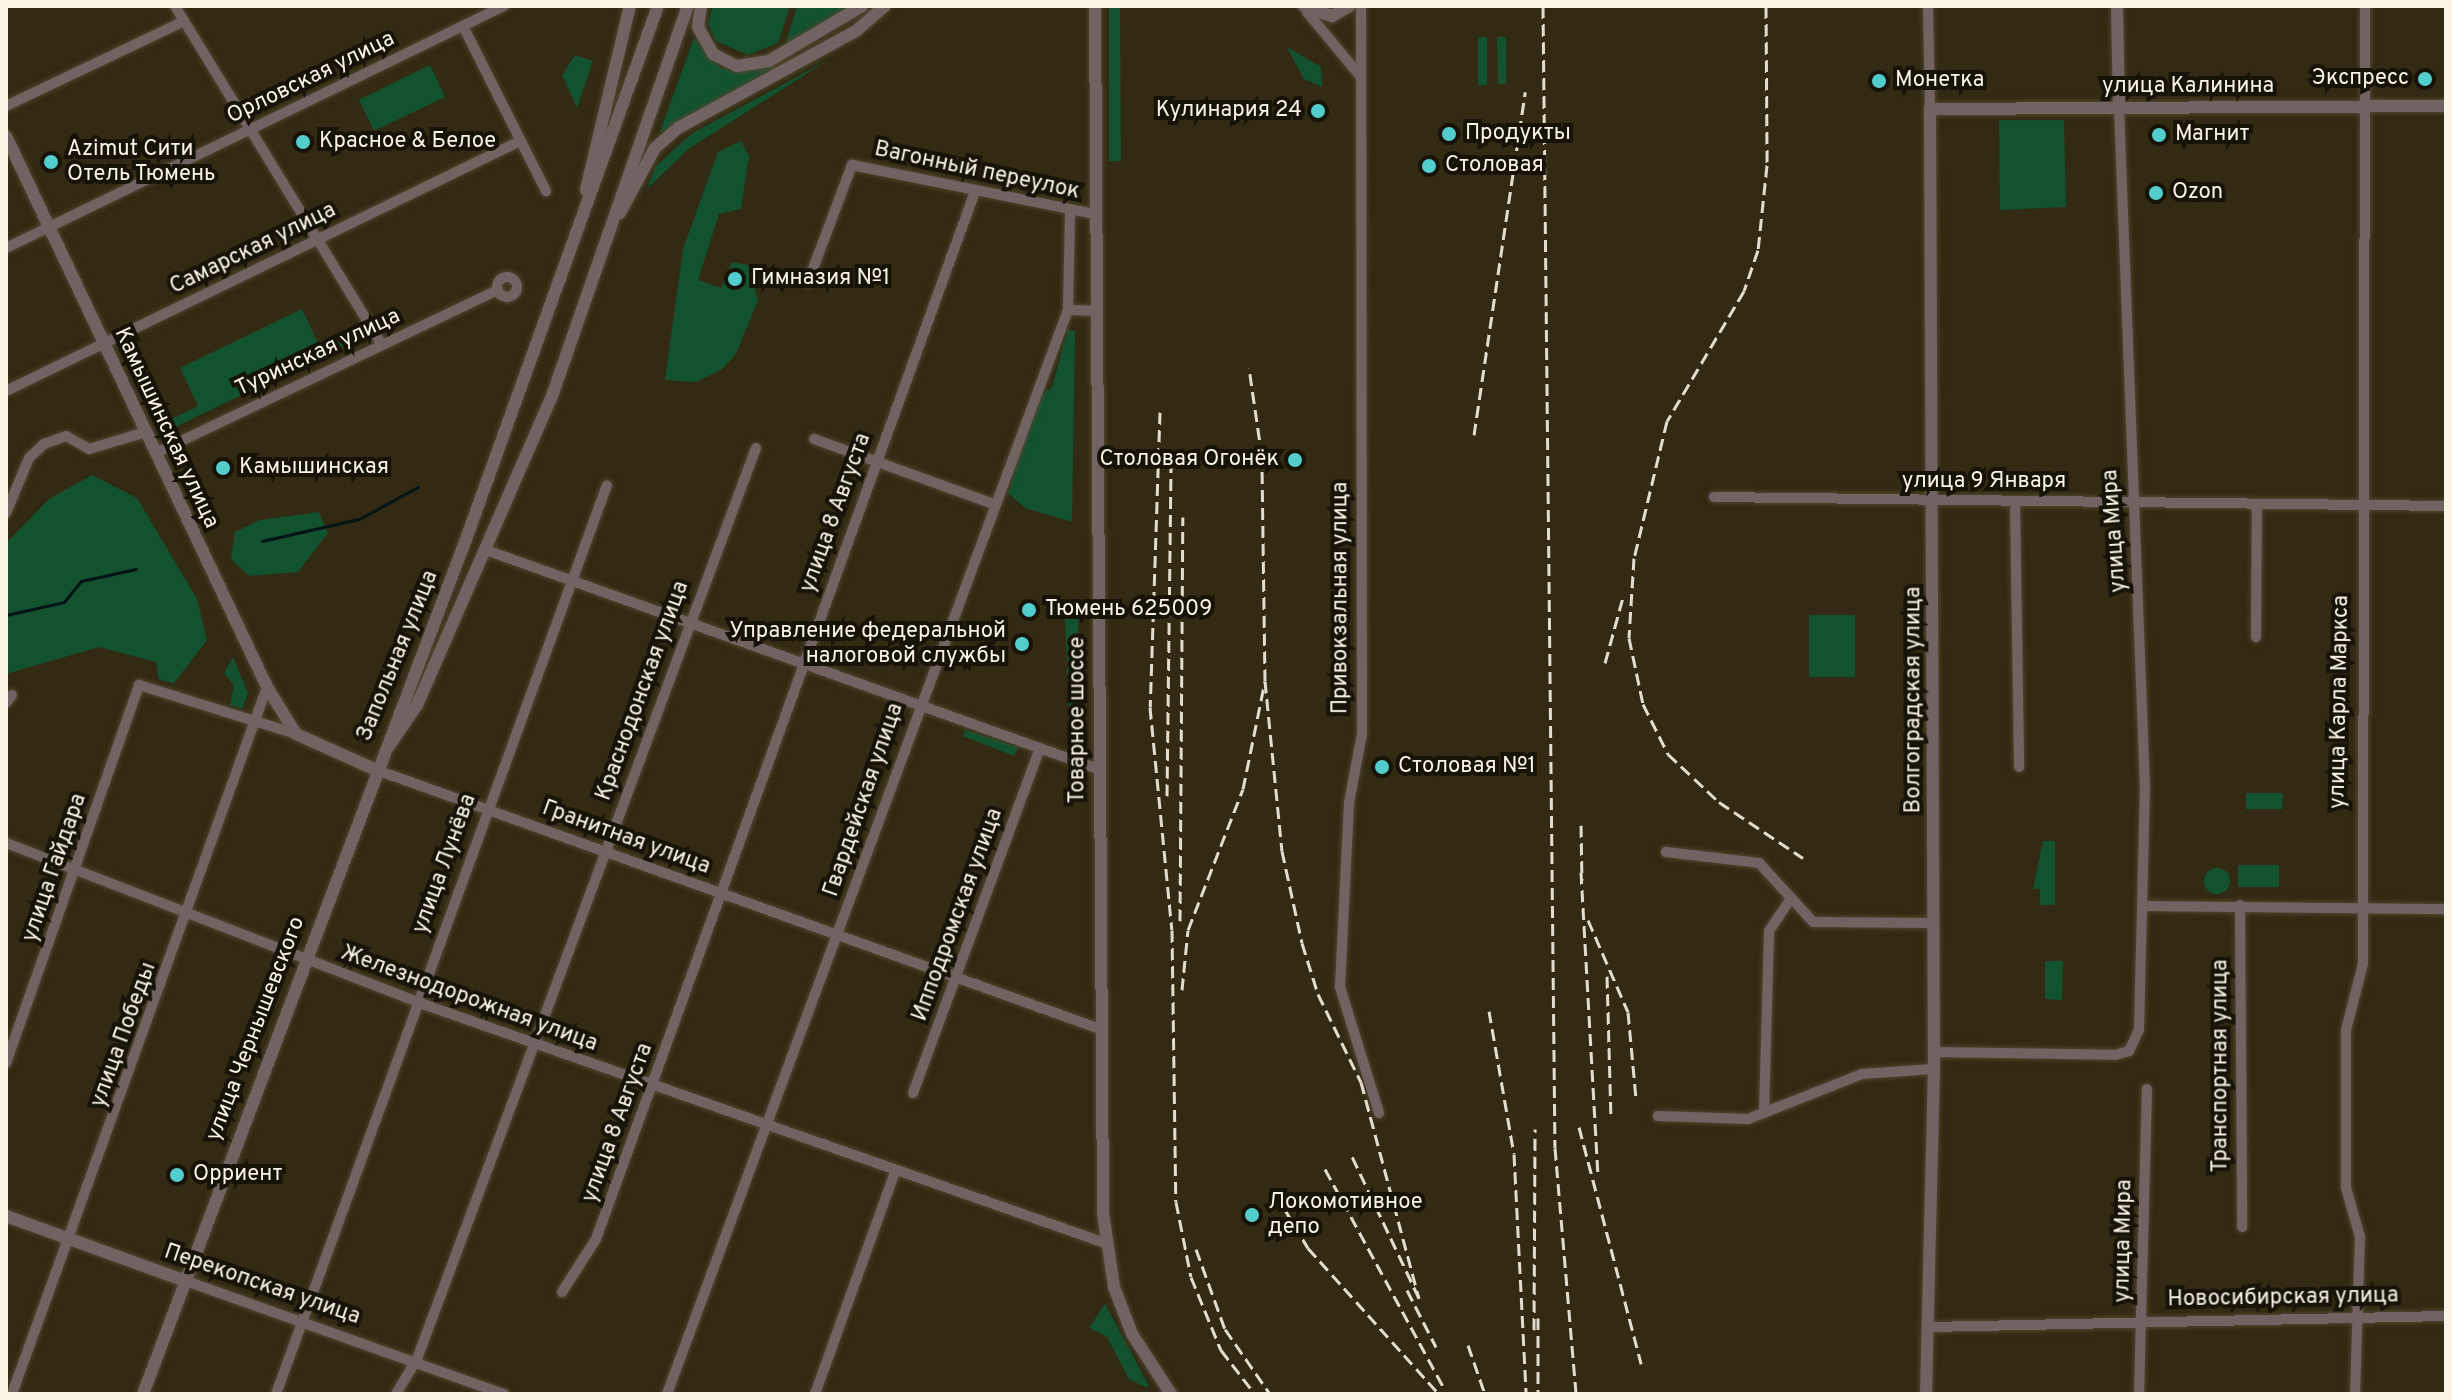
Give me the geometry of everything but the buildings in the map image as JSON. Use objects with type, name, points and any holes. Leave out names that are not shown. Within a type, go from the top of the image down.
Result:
[{"type":"street","points":[[175,6],[322,238],[382,345]]},
{"type":"street","name":"Орловская улица","points":[[6,248],[504,6]]},
{"type":"street","points":[[582,218],[630,6]]},
{"type":"street","name":"Запольная улица","points":[[374,769],[582,218],[658,6]]},
{"type":"street","name":"Запольная улица","points":[[374,769],[417,705],[486,550],[612,226],[688,6]]},
{"type":"street","points":[[701,6],[698,27],[713,54],[737,66],[769,61],[862,6]]},
{"type":"street","points":[[612,226],[655,148],[678,128],[856,31],[885,6]]},
{"type":"street","name":"Товарное шоссе","points":[[1095,6],[1100,1029],[1105,1243],[1132,1334],[1171,1394]]},
{"type":"street","points":[[1306,9],[1332,16],[1349,6]]},
{"type":"street","name":"Привокзальная улица","points":[[1361,6],[1362,734],[1349,803],[1340,987],[1379,1113]]},
{"type":"street","name":"Волгоградская улица","points":[[1926,1394],[1934,1069],[1928,6]]},
{"type":"street","name":"улица Мира","points":[[1934,1052],[2129,1051],[2139,1030],[2145,906],[2135,503],[2117,6]]},
{"type":"street","name":"улица Карла Маркса","points":[[2355,1394],[2360,1237],[2346,1188],[2346,1030],[2363,964],[2359,905],[2365,6]]},
{"type":"street","points":[[1306,9],[1361,77]]},
{"type":"street","points":[[6,106],[184,21]]},
{"type":"street","points":[[463,26],[518,142],[546,191]]},
{"type":"street","name":"улица Калинина","points":[[1930,109],[2446,106]]},
{"type":"street","name":"Камышинская улица","points":[[6,136],[267,687],[296,734]]},
{"type":"street","name":"Самарская улица","points":[[6,391],[518,142]]},
{"type":"street","name":"Вагонный переулок","points":[[808,282],[852,165],[1070,214],[1094,214]]},
{"type":"street","name":"улица 8 Августа","points":[[562,1292],[596,1239],[654,1086],[802,665],[974,194]]},
{"type":"street","name":"Гвардейская улица","points":[[667,1394],[767,1129],[918,708],[1068,310],[1070,214]]},
{"type":"street","name":"Туринская улица","points":[[156,453],[498,290]]},
{"type":"street","points":[[1068,310],[1095,311]]},
{"type":"street","points":[[6,513],[29,458],[44,444],[66,436],[89,449],[146,432]]},
{"type":"street","points":[[814,439],[994,504]]},
{"type":"street","name":"Краснодонская улица","points":[[396,1394],[417,1359],[756,448]]},
{"type":"street","name":"улица Лунёва","points":[[276,1394],[607,485]]},
{"type":"street","name":"улица 9 Января","points":[[1714,497],[2257,507],[2446,506]]},
{"type":"street","points":[[2015,503],[2019,767]]},
{"type":"street","points":[[2256,637],[2257,507]]},
{"type":"street","points":[[486,550],[918,708],[1098,769]]},
{"type":"street","name":"Гранитная улица","points":[[139,685],[296,734],[374,769],[956,980],[1100,1029]]},
{"type":"street","name":"улица Гайдара","points":[[6,1063],[139,685]]},
{"type":"street","name":"улица Победы","points":[[12,1394],[190,914],[267,687]]},
{"type":"street","name":"Ипподромская улица","points":[[913,1093],[1039,750]]},
{"type":"street","name":"улица Чернышевского","points":[[143,1394],[374,769]]},
{"type":"street","name":"Железнодорожная улица","points":[[6,843],[417,1002],[894,1174],[1105,1243]]},
{"type":"street","points":[[1666,852],[1759,863],[1788,903],[1813,922],[1933,923]]},
{"type":"street","points":[[1764,1113],[1769,931],[1788,903]]},
{"type":"street","name":"Транспортная улица","points":[[2240,905],[2242,1227]]},
{"type":"street","points":[[2145,906],[2359,905],[2446,909]]},
{"type":"street","points":[[1658,1116],[1764,1113],[1862,1074],[1934,1069]]},
{"type":"street","name":"улица Мира","points":[[2139,1394],[2147,1089]]},
{"type":"street","points":[[815,1394],[894,1174]]},
{"type":"street","name":"Перекопская улица","points":[[6,1216],[417,1359],[504,1394]]},
{"type":"street","name":"Новосибирская улица","points":[[1929,1327],[2358,1314],[2446,1316]]},
{"type":"green space","points":[[713,6],[790,6],[778,43],[748,55],[716,41],[708,23]]},
{"type":"green space","points":[[797,6],[851,6],[786,43]]},
{"type":"green space","points":[[1109,6],[1120,6],[1121,161],[1109,161]]},
{"type":"green space","points":[[1478,37],[1487,37],[1487,85],[1478,85]]},
{"type":"green space","points":[[1497,37],[1506,37],[1506,84],[1498,84]]},
{"type":"green space","points":[[694,38],[721,68],[779,67],[659,134]]},
{"type":"green space","points":[[1287,47],[1321,67],[1322,87],[1304,79]]},
{"type":"green space","points":[[575,55],[593,61],[577,108],[562,75]]},
{"type":"green space","points":[[828,60],[687,150],[647,189],[655,167],[691,134]]},
{"type":"green space","points":[[430,65],[445,97],[374,131],[359,100]]},
{"type":"green space","points":[[1999,120],[2064,120],[2066,207],[2000,210]]},
{"type":"green space","points":[[741,141],[749,156],[741,209],[719,214],[698,280],[721,288],[732,262],[748,265],[758,300],[736,354],[721,370],[696,382],[665,380],[683,249],[718,152]]},
{"type":"green space","points":[[302,309],[321,349],[349,336],[351,342],[173,428],[169,420],[198,406],[180,368]]},
{"type":"green space","points":[[1068,330],[1075,331],[1072,522],[1025,508],[1008,493],[1036,399],[1052,387]]},
{"type":"green space","points":[[92,475],[137,498],[197,599],[207,640],[174,683],[159,680],[156,662],[99,647],[6,674],[6,543],[49,499]]},
{"type":"green space","points":[[319,512],[328,533],[298,572],[249,576],[231,559],[235,532],[260,520]]},
{"type":"green space","points":[[1809,615],[1855,615],[1855,677],[1809,677]]},
{"type":"green space","points":[[1065,619],[1078,619],[1078,716],[1069,716]]},
{"type":"green space","points":[[233,657],[248,693],[242,709],[230,705],[234,686],[224,673]]},
{"type":"green space","points":[[965,730],[1018,747],[1014,756],[963,736]]},
{"type":"green space","points":[[2246,793],[2283,793],[2282,809],[2246,809]]},
{"type":"green space","points":[[2043,841],[2055,841],[2055,905],[2040,905],[2040,889],[2033,889]]},
{"type":"green space","points":[[2238,865],[2279,865],[2279,887],[2238,887]]},
{"type":"green space","points":[[2217,868],[2226,872],[2230,881],[2226,890],[2217,894],[2208,890],[2204,881],[2208,872]]},
{"type":"green space","points":[[2045,961],[2063,961],[2062,1000],[2045,999]]},
{"type":"green space","points":[[1105,1304],[1148,1384],[1147,1388],[1129,1379],[1107,1337],[1089,1328]]},
{"type":"waterway","points":[[262,541],[359,519],[418,487]]},
{"type":"waterway","points":[[6,615],[64,602],[81,581],[136,569]]},
{"type":"railway","points":[[1543,6],[1555,1148],[1576,1394]]},
{"type":"railway","points":[[1766,6],[1767,165],[1758,250],[1744,291],[1667,421],[1634,558],[1629,638],[1643,704],[1668,754],[1719,802],[1803,858]]},
{"type":"railway","points":[[1474,435],[1525,92]]},
{"type":"railway","points":[[1182,990],[1188,930],[1243,789],[1265,681],[1262,457],[1249,368]]},
{"type":"railway","points":[[1160,412],[1150,707],[1172,930],[1176,1202],[1191,1277],[1221,1350],[1255,1394]]},
{"type":"railway","points":[[1167,796],[1171,460]]},
{"type":"railway","points":[[1180,921],[1183,517]]},
{"type":"railway","points":[[1605,663],[1623,597]]},
{"type":"railway","points":[[1265,681],[1282,851],[1302,943],[1318,994],[1361,1082],[1419,1298],[1352,1156]]},
{"type":"railway","points":[[1581,825],[1582,880]]},
{"type":"railway","points":[[1581,872],[1598,1176]]},
{"type":"railway","points":[[1588,920],[1628,1012],[1636,1098]]},
{"type":"railway","points":[[1607,976],[1611,1115]]},
{"type":"railway","points":[[1489,1011],[1514,1154],[1526,1394]]},
{"type":"railway","points":[[1579,1127],[1641,1364]]},
{"type":"railway","points":[[1534,1330],[1535,1129]]},
{"type":"railway","points":[[1325,1169],[1445,1390]]},
{"type":"railway","points":[[1275,1193],[1308,1248],[1439,1394]]},
{"type":"railway","points":[[1196,1249],[1225,1329],[1270,1394]]},
{"type":"railway","points":[[1407,1290],[1436,1347]]},
{"type":"railway","points":[[1538,1318],[1538,1394]]},
{"type":"railway","points":[[1468,1345],[1485,1394]]},
{"type":"place","name":"Экспресс","points":[[2425,79]]},
{"type":"place","name":"Монетка","points":[[1879,81]]},
{"type":"place","name":"Кулинария 24","points":[[1318,111]]},
{"type":"place","name":"Продукты","points":[[1449,134]]},
{"type":"place","name":"Магнит","points":[[2159,135]]},
{"type":"place","name":"Красное & Белое","points":[[303,142]]},
{"type":"place","name":"Azimut Сити Отель Тюмень","points":[[51,162]]},
{"type":"place","name":"Столовая","points":[[1429,166]]},
{"type":"place","name":"Ozon","points":[[2156,193]]},
{"type":"place","name":"Гимназия №1","points":[[735,279]]},
{"type":"place","name":"Столовая Огонёк","points":[[1295,460]]},
{"type":"place","name":"Камышинская","points":[[223,468]]},
{"type":"place","name":"Тюмень 625009","points":[[1029,610]]},
{"type":"place","name":"Управление федеральной налоговой службы","points":[[1022,644]]},
{"type":"place","name":"Столовая №1","points":[[1382,767]]},
{"type":"place","name":"Орриент","points":[[177,1175]]},
{"type":"place","name":"Локомотивное депо","points":[[1252,1215]]}]
